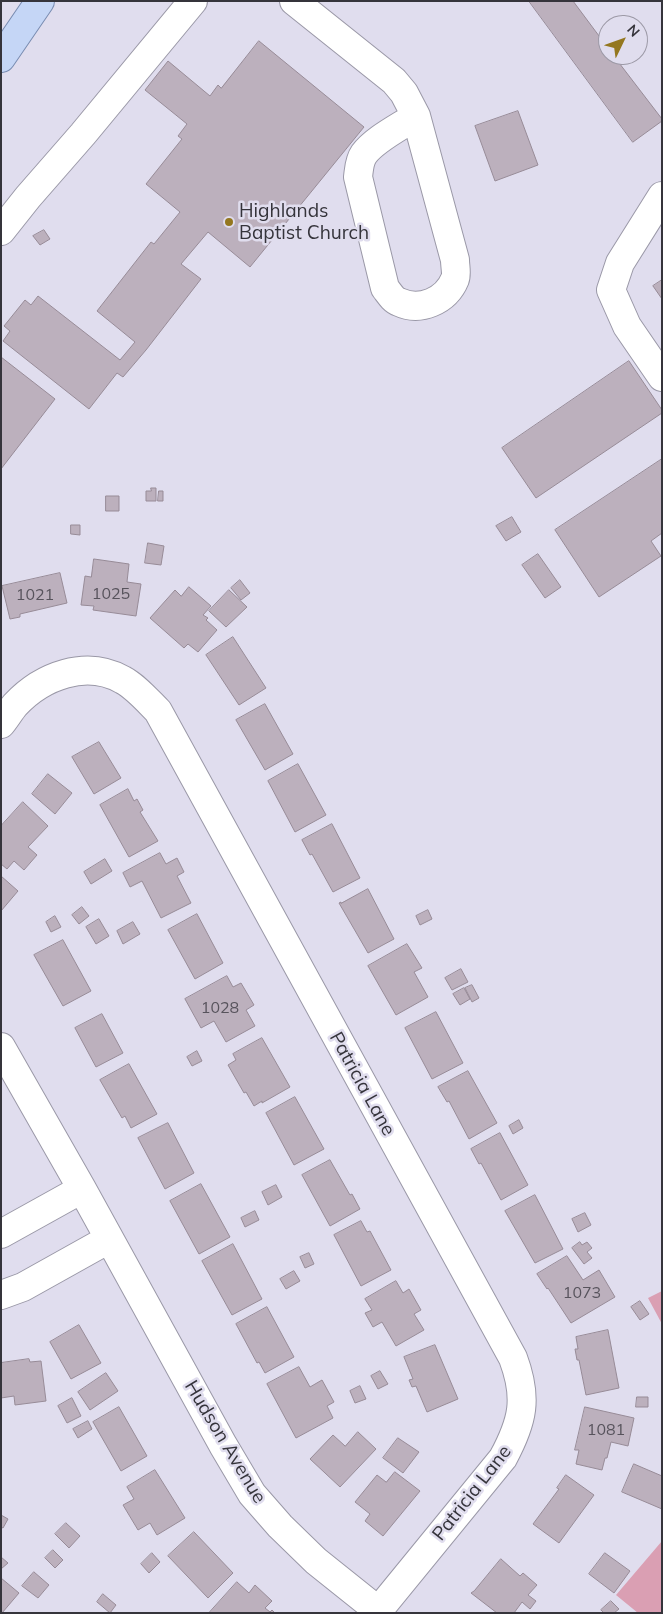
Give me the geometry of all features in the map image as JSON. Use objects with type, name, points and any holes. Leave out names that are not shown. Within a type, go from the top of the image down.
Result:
[{"type":"main road","points":[[1,58],[40,1]]},
{"type":"street","points":[[1,231],[193,1]]},
{"type":"street","points":[[294,1],[394,81],[404,93],[416,116],[455,260],[456,278],[445,295],[435,302],[410,306],[396,301],[385,288],[358,177],[364,154],[375,144],[416,116]]},
{"type":"street","points":[[662,196],[620,263],[611,290],[627,326],[662,377]]},
{"type":"street","name":"Patricia Lane","points":[[1,724],[15,706],[44,682],[64,673],[87,671],[106,673],[124,680],[142,694],[158,711],[513,1358],[520,1377],[521,1412],[515,1435],[504,1458],[380,1612]]},
{"type":"street","name":"Hudson Avenue","points":[[1,1048],[252,1494],[280,1526],[316,1561],[380,1612]]},
{"type":"street","points":[[1,1234],[82,1189]]},
{"type":"street","points":[[1,1295],[23,1287],[109,1239]]},
{"type":"shaded area","points":[[662,1291],[662,1324],[648,1298]]},
{"type":"shaded area","points":[[662,1541],[662,1613],[638,1613],[616,1595]]},
{"type":"building","points":[[529,1],[573,1],[598,35],[598,65],[621,65],[662,119],[662,121],[633,142]]},
{"type":"building","name":"Highlands Baptist Church","points":[[259,41],[364,127],[250,267],[208,232],[181,264],[201,279],[123,377],[117,373],[89,409],[3,341],[10,331],[4,326],[25,300],[31,305],[38,296],[120,360],[135,342],[97,311],[151,242],[154,244],[180,212],[146,184],[182,139],[178,136],[187,124],[145,90],[168,61],[210,96],[218,85],[221,88]]},
{"type":"building","points":[[518,111],[538,165],[495,181],[475,126]]},
{"type":"building","points":[[44,230],[50,239],[40,245],[33,236]]},
{"type":"building","points":[[662,280],[662,299],[653,286]]},
{"type":"building","points":[[1,357],[55,399],[1,469]]},
{"type":"building","points":[[629,361],[662,410],[662,413],[536,498],[502,448]]},
{"type":"building","points":[[662,459],[662,533],[651,541],[661,556],[599,597],[555,530]]},
{"type":"building","points":[[151,488],[156,488],[156,501],[146,501],[146,491],[151,491]]},
{"type":"building","points":[[159,491],[163,491],[163,501],[158,501]]},
{"type":"building","points":[[106,496],[119,496],[119,511],[106,511]]},
{"type":"building","points":[[512,517],[521,532],[506,541],[496,526]]},
{"type":"building","points":[[71,525],[80,525],[80,535],[71,534]]},
{"type":"building","points":[[148,543],[164,546],[161,565],[145,563]]},
{"type":"building","points":[[538,554],[561,587],[545,598],[522,565]]},
{"type":"building","points":[[94,559],[129,564],[127,582],[141,584],[136,616],[93,610],[94,606],[81,605],[85,576],[91,577]]},
{"type":"building","points":[[60,573],[67,603],[20,614],[20,617],[10,619],[2,586]]},
{"type":"building","points":[[240,580],[250,593],[241,600],[231,588]]},
{"type":"building","points":[[189,587],[211,606],[203,615],[208,618],[206,620],[217,630],[198,652],[188,644],[184,648],[150,618],[175,590],[181,596]]},
{"type":"building","points":[[229,590],[247,607],[226,627],[209,611]]},
{"type":"building","points":[[233,637],[266,688],[239,705],[206,655]]},
{"type":"building","points":[[265,704],[293,754],[265,770],[236,720]]},
{"type":"building","points":[[99,742],[121,778],[94,794],[72,757]]},
{"type":"building","points":[[298,764],[326,815],[295,832],[268,781]]},
{"type":"building","points":[[48,774],[72,793],[55,814],[32,794]]},
{"type":"building","points":[[128,789],[134,801],[137,799],[143,810],[140,812],[158,841],[129,857],[100,805]]},
{"type":"building","points":[[23,802],[48,826],[28,847],[37,855],[24,870],[14,861],[7,869],[1,864],[1,826]]},
{"type":"building","points":[[332,824],[360,878],[333,892],[302,840]]},
{"type":"building","points":[[160,853],[166,864],[177,858],[184,872],[177,876],[191,903],[161,918],[142,881],[130,887],[123,873]]},
{"type":"building","points":[[105,859],[112,871],[91,884],[84,872]]},
{"type":"building","points":[[1,876],[18,891],[1,911]]},
{"type":"building","points":[[368,889],[394,939],[368,953],[339,903]]},
{"type":"building","points":[[82,907],[89,916],[79,924],[72,915]]},
{"type":"building","points":[[428,910],[432,919],[420,925],[416,916]]},
{"type":"building","points":[[197,914],[223,963],[195,979],[168,930]]},
{"type":"building","points":[[55,916],[61,927],[51,932],[46,922]]},
{"type":"building","points":[[99,919],[109,936],[96,944],[86,927]]},
{"type":"building","points":[[133,922],[140,934],[123,944],[117,931]]},
{"type":"building","points":[[63,940],[91,991],[63,1006],[34,955]]},
{"type":"building","points":[[407,944],[422,968],[414,972],[428,997],[396,1015],[368,966]]},
{"type":"building","points":[[461,969],[468,982],[452,990],[445,978]]},
{"type":"building","points":[[227,976],[233,987],[241,983],[254,1005],[246,1010],[255,1026],[226,1042],[214,1021],[201,1028],[185,999]]},
{"type":"building","points":[[472,985],[479,998],[472,1002],[465,988]]},
{"type":"building","points":[[464,988],[470,999],[460,1005],[453,994]]},
{"type":"building","points":[[436,1012],[463,1063],[432,1079],[405,1028]]},
{"type":"building","points":[[102,1014],[123,1053],[96,1067],[75,1028]]},
{"type":"building","points":[[262,1038],[290,1087],[254,1106],[228,1065],[236,1060],[233,1054]]},
{"type":"building","points":[[197,1051],[202,1061],[192,1066],[187,1057]]},
{"type":"building","points":[[129,1064],[157,1114],[131,1128],[125,1116],[122,1118],[100,1080]]},
{"type":"building","points":[[468,1071],[497,1123],[469,1139],[449,1101],[447,1102],[438,1087]]},
{"type":"building","points":[[295,1097],[324,1149],[294,1165],[266,1113]]},
{"type":"building","points":[[519,1120],[523,1128],[513,1134],[509,1126]]},
{"type":"building","points":[[168,1123],[194,1173],[165,1189],[138,1138]]},
{"type":"building","points":[[500,1133],[528,1185],[501,1200],[481,1163],[479,1164],[471,1149]]},
{"type":"building","points":[[330,1160],[360,1209],[330,1226],[302,1175]]},
{"type":"building","points":[[201,1184],[230,1237],[199,1254],[170,1201]]},
{"type":"building","points":[[276,1185],[282,1197],[268,1205],[262,1192]]},
{"type":"building","points":[[535,1195],[563,1249],[535,1263],[505,1211]]},
{"type":"building","points":[[255,1211],[259,1220],[245,1227],[241,1218]]},
{"type":"building","points":[[585,1213],[591,1225],[578,1232],[572,1219]]},
{"type":"building","points":[[361,1221],[367,1232],[370,1231],[391,1270],[361,1286],[334,1235]]},
{"type":"building","points":[[580,1242],[582,1245],[587,1242],[592,1248],[587,1252],[592,1258],[584,1264],[572,1248]]},
{"type":"building","points":[[233,1244],[262,1299],[232,1315],[202,1261]]},
{"type":"building","points":[[309,1253],[314,1264],[305,1268],[300,1257]]},
{"type":"building","points":[[567,1256],[583,1280],[599,1270],[615,1297],[571,1323],[537,1274]]},
{"type":"building","points":[[294,1271],[300,1281],[286,1289],[280,1279]]},
{"type":"building","points":[[396,1281],[403,1293],[409,1289],[421,1310],[414,1314],[424,1330],[396,1346],[382,1322],[373,1327],[365,1313],[372,1310],[365,1299]]},
{"type":"building","points":[[640,1301],[649,1314],[640,1320],[631,1307]]},
{"type":"building","points":[[267,1307],[294,1357],[265,1373],[259,1362],[257,1363],[236,1324]]},
{"type":"building","points":[[79,1325],[101,1363],[71,1379],[50,1342]]},
{"type":"building","points":[[608,1330],[619,1388],[586,1395],[575,1349],[578,1349],[576,1337]]},
{"type":"building","points":[[435,1345],[458,1399],[427,1412],[416,1386],[412,1387],[409,1380],[413,1379],[404,1357]]},
{"type":"building","points":[[29,1359],[30,1362],[41,1361],[46,1401],[15,1405],[14,1396],[1,1398],[1,1363]]},
{"type":"building","points":[[299,1367],[310,1387],[322,1380],[334,1402],[327,1406],[333,1418],[296,1438],[267,1384]]},
{"type":"building","points":[[380,1371],[388,1384],[378,1389],[371,1376]]},
{"type":"building","points":[[106,1373],[118,1391],[90,1410],[78,1392]]},
{"type":"building","points":[[360,1386],[366,1399],[355,1403],[350,1391]]},
{"type":"building","points":[[637,1397],[648,1397],[648,1407],[636,1407]]},
{"type":"building","points":[[72,1398],[81,1416],[67,1423],[58,1406]]},
{"type":"building","points":[[119,1407],[147,1456],[121,1471],[93,1422]]},
{"type":"building","points":[[585,1407],[634,1418],[628,1446],[611,1442],[602,1470],[576,1464],[579,1450],[575,1450]]},
{"type":"building","points":[[88,1421],[92,1429],[78,1438],[73,1429]]},
{"type":"building","points":[[358,1432],[376,1449],[340,1487],[310,1459],[333,1435],[345,1446]]},
{"type":"building","points":[[398,1438],[419,1452],[403,1473],[383,1458]]},
{"type":"building","points":[[634,1464],[662,1476],[662,1509],[622,1492]]},
{"type":"building","points":[[155,1470],[185,1518],[157,1535],[150,1523],[138,1530],[123,1505],[134,1499],[127,1487]]},
{"type":"building","points":[[395,1472],[420,1491],[383,1536],[365,1521],[370,1514],[355,1502],[377,1475],[386,1482]]},
{"type":"building","points":[[566,1475],[594,1495],[559,1543],[533,1524],[559,1489],[557,1488]]},
{"type":"building","points":[[1,1515],[8,1519],[3,1528],[1,1527]]},
{"type":"building","points":[[66,1523],[80,1536],[69,1548],[55,1534]]},
{"type":"building","points":[[194,1532],[233,1573],[208,1598],[168,1556]]},
{"type":"building","points":[[53,1550],[63,1560],[55,1568],[45,1558]]},
{"type":"building","points":[[152,1553],[160,1562],[149,1573],[141,1564]]},
{"type":"building","points":[[605,1553],[630,1571],[614,1593],[589,1574]]},
{"type":"building","points":[[1,1557],[8,1563],[1,1569]]},
{"type":"building","points":[[501,1559],[520,1576],[523,1573],[537,1585],[528,1595],[536,1601],[530,1609],[522,1602],[514,1613],[497,1613],[471,1593]]},
{"type":"building","points":[[34,1572],[49,1585],[38,1598],[22,1586]]},
{"type":"building","points":[[1,1578],[19,1593],[2,1613],[1,1613]]},
{"type":"building","points":[[237,1582],[249,1593],[255,1585],[272,1601],[265,1608],[275,1613],[209,1613]]},
{"type":"building","points":[[103,1594],[116,1605],[110,1613],[97,1602]]},
{"type":"building","points":[[611,1601],[619,1609],[614,1613],[604,1613],[601,1610]]},
{"type":"place","name":"Highlands Baptist Church","points":[[229,222]]}]
